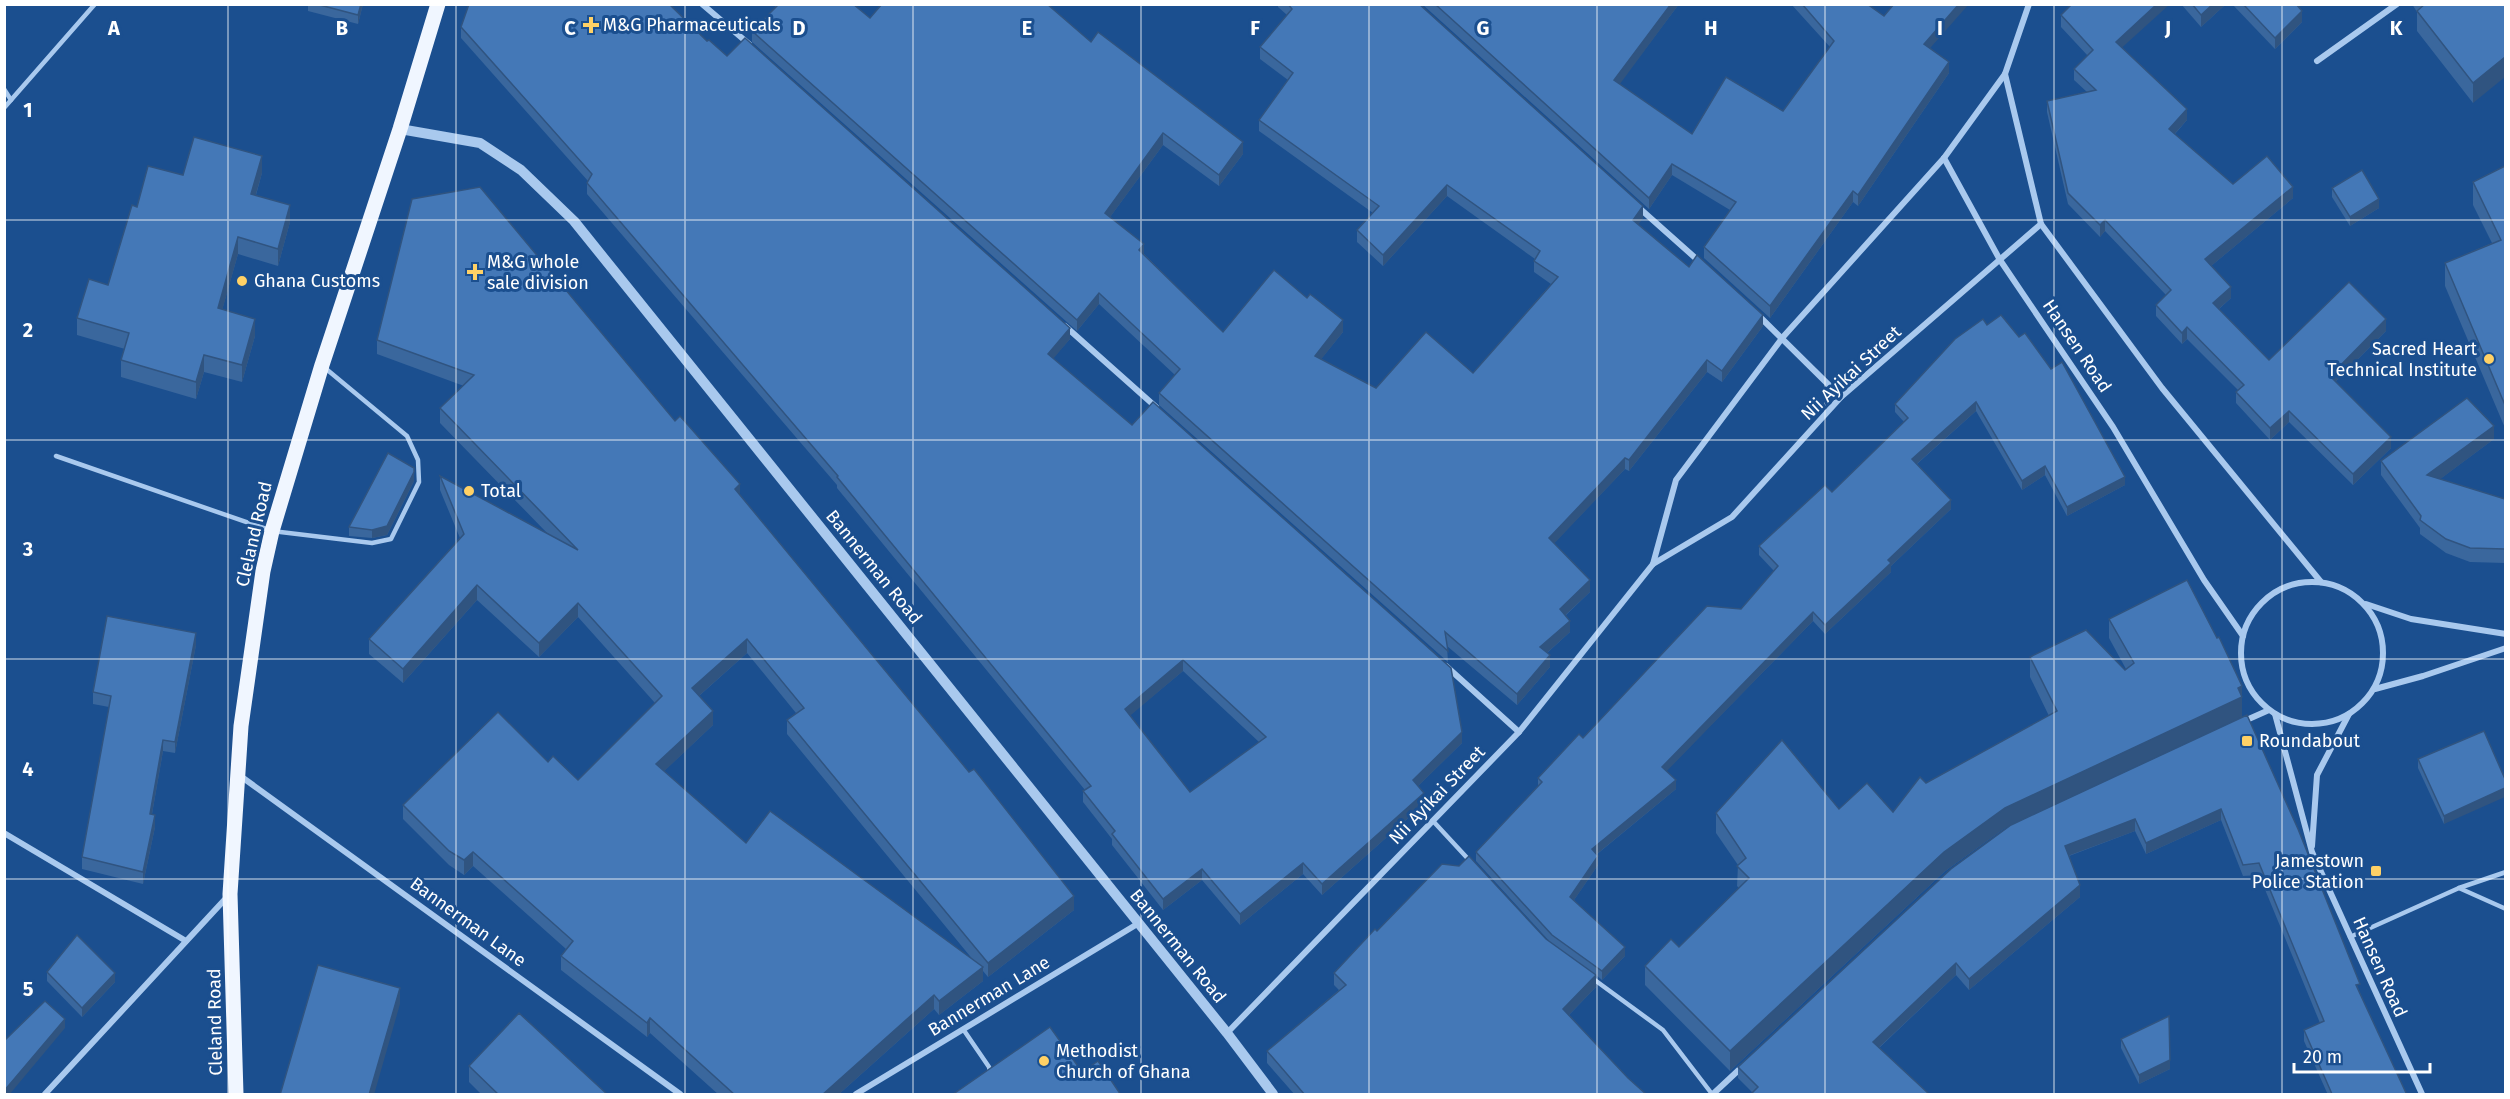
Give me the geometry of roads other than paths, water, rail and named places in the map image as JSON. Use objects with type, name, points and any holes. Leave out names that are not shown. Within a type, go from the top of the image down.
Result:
[{"type":"main road","name":"Cleland Road","points":[[236,1095],[230,894],[241,726],[263,571],[272,531],[322,365],[400,129],[438,4]]},
{"type":"street","points":[[702,4],[756,51]]},
{"type":"street","points":[[1944,158],[2006,74],[2029,4]]},
{"type":"street","points":[[2317,61],[2397,4]]},
{"type":"street","points":[[2006,74],[2041,224],[2162,388],[2321,582]]},
{"type":"street","name":"Bannerman Road","points":[[400,129],[480,143],[521,170],[574,220],[1227,1033],[1273,1095]]},
{"type":"street","name":"Hansen Road","points":[[1944,158],[2000,260],[2113,427],[2204,580],[2242,636]]},
{"type":"street","name":"Nii Ayikai Street","points":[[1653,564],[1676,480],[1783,337],[1944,158]]},
{"type":"street","points":[[1634,203],[1704,267]]},
{"type":"street","name":"Nii Ayikai Street","points":[[1227,1033],[1519,732],[1653,564],[1732,517],[1841,397],[2041,224]]},
{"type":"street","points":[[1748,306],[1783,337],[1841,397]]},
{"type":"street","points":[[1058,320],[1164,415]]},
{"type":"street","points":[[2321,582],[2353,593],[2365,604],[2380,630],[2385,660],[2375,688],[2350,714],[2325,723],[2300,723],[2272,712],[2250,689],[2241,663],[2242,636],[2253,613],[2271,594],[2294,583],[2321,582]]},
{"type":"street","points":[[2365,604],[2411,619],[2505,634]]},
{"type":"street","points":[[2375,688],[2423,676],[2505,648]]},
{"type":"street","points":[[1439,660],[1519,732]]},
{"type":"street","points":[[2231,727],[2272,712]]},
{"type":"street","name":"Hansen Road","points":[[2272,712],[2312,852],[2422,1095]]},
{"type":"street","name":"Hansen Road","points":[[2312,852],[2317,775],[2350,714]]},
{"type":"street","name":"Bannerman Lane","points":[[237,774],[680,1095]]},
{"type":"street","points":[[4,833],[186,942]]},
{"type":"street","points":[[45,1095],[230,894]]},
{"type":"street","name":"Bannerman Lane","points":[[856,1095],[1139,923]]},
{"type":"street","points":[[1712,1095],[1748,1062]]},
{"type":"lane","points":[[4,108],[95,4]]},
{"type":"lane","points":[[4,89],[11,100]]},
{"type":"lane","points":[[56,456],[272,531],[372,543],[391,539],[419,482],[418,460],[407,436],[322,365]]},
{"type":"lane","points":[[1433,821],[1472,863]]},
{"type":"lane","points":[[2350,937],[2459,888],[2505,872]]},
{"type":"lane","points":[[2459,888],[2505,909]]},
{"type":"lane","points":[[1587,974],[1663,1030],[1712,1095]]},
{"type":"lane","points":[[963,1029],[989,1067],[991,1076]]},
{"type":"place","name":"M&G Pharmaceuticals","points":[[591,25]]},
{"type":"place","name":"M&G whole sale division","points":[[475,272]]},
{"type":"place","name":"Ghana Customs","points":[[242,281]]},
{"type":"place","name":"Sacred Heart Technical Institute","points":[[2489,359]]},
{"type":"place","name":"Total","points":[[469,491]]},
{"type":"place","name":"Roundabout","points":[[2247,741]]},
{"type":"place","name":"Jamestown Police Station","points":[[2376,871]]},
{"type":"place","name":"Methodist Church of Ghana","points":[[1044,1061]]}]
